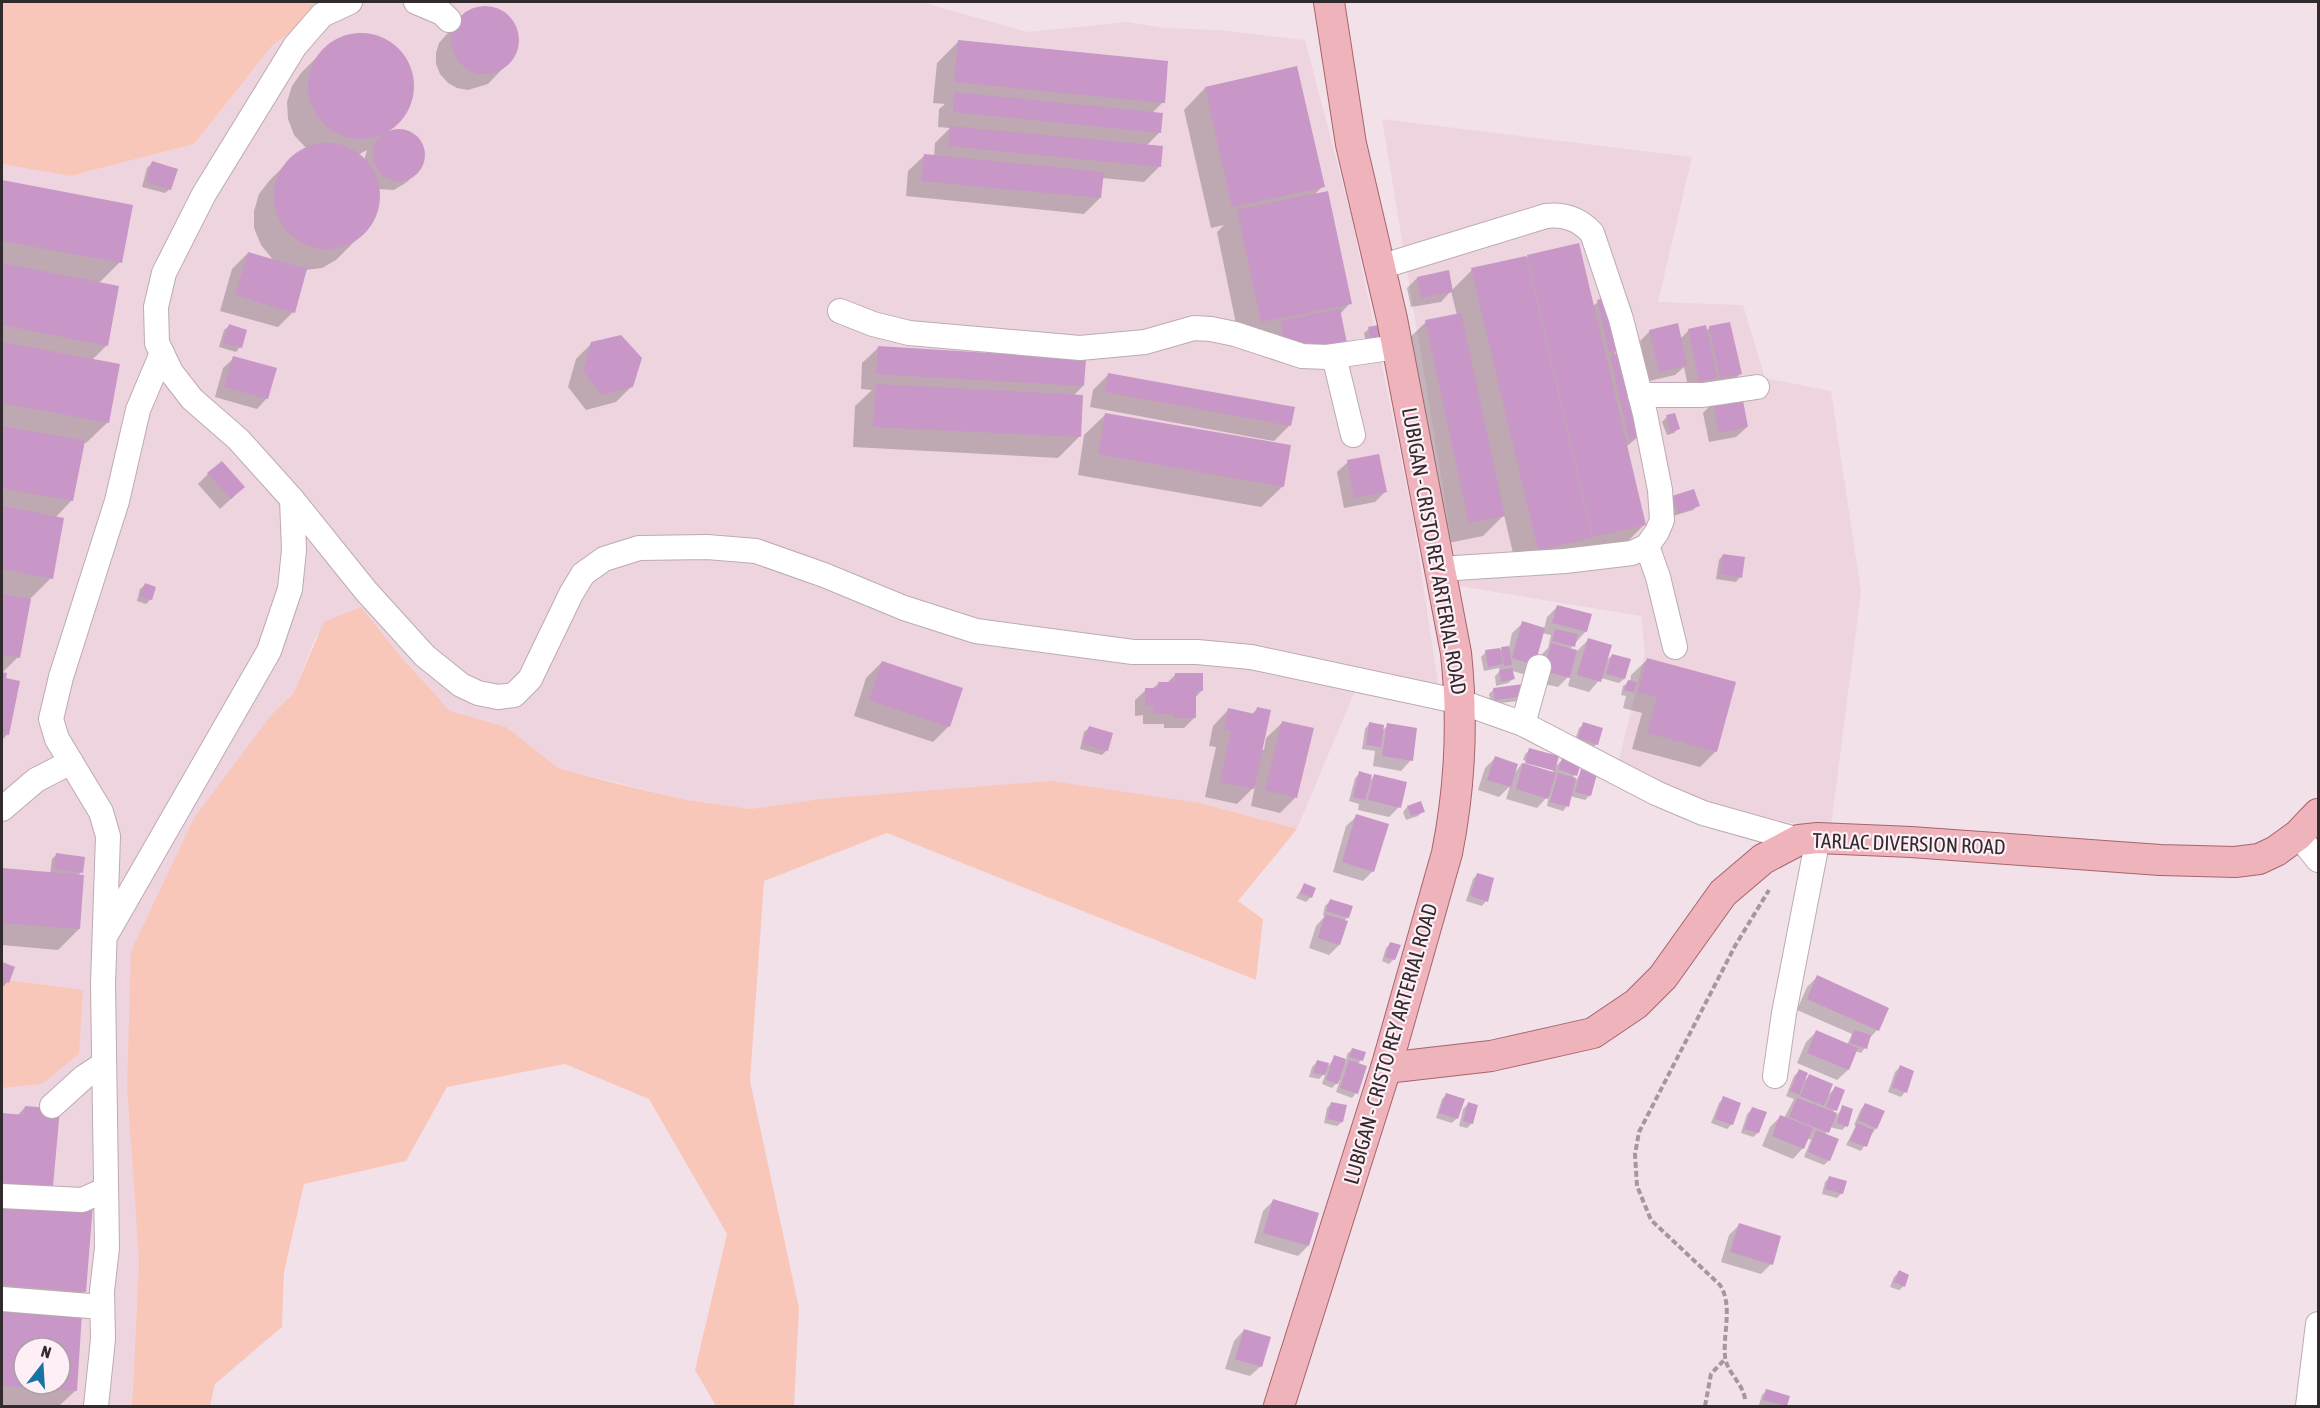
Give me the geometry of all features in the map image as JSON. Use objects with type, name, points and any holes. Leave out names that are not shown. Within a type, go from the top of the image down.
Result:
[{"type":"main road","name":"LUBIGAN - CRISTO REY ARTERIAL ROAD","points":[[1279,1407],[1386,1068],[1447,853],[1454,819],[1461,702],[1456,653],[1397,348],[1351,144],[1329,2]]},
{"type":"main road","name":"TARLAC DIVERSION ROAD","points":[[1386,1068],[1491,1056],[1593,1033],[1636,1004],[1663,977],[1723,893],[1763,860],[1809,839],[1911,842],[2213,862],[2259,859],[2276,851],[2298,835],[2319,814]]},
{"type":"street","points":[[350,2],[322,15],[295,46],[198,204],[164,273],[156,307],[157,343],[171,372],[192,399],[238,439],[292,499],[366,591],[425,656],[461,685],[478,693],[498,697],[514,695],[530,679],[571,594],[584,574],[604,559],[639,548],[707,547],[756,551],[824,575],[904,608],[976,631],[1133,652],[1197,652],[1251,657],[1461,702],[1523,724],[1656,793],[1703,813],[1809,839],[1775,1076]]},
{"type":"street","points":[[416,2],[442,13],[448,20]]},
{"type":"street","points":[[1380,267],[1546,216],[1558,214],[1582,223],[1592,233],[1621,319],[1640,394],[1660,490],[1662,520],[1658,532],[1647,546],[1632,553],[1576,560],[1440,569]]},
{"type":"street","points":[[840,311],[873,324],[909,333],[1080,348],[1145,342],[1184,330],[1211,329],[1236,334],[1302,357],[1334,356],[1397,348]]},
{"type":"street","points":[[96,1407],[103,1339],[102,1307],[107,1248],[104,1064],[108,836],[101,812],[57,739],[51,719],[54,702],[117,501],[138,410],[162,353]]},
{"type":"street","points":[[1334,356],[1353,435]]},
{"type":"street","points":[[1640,394],[1703,395],[1756,387]]},
{"type":"street","points":[[105,937],[269,651],[290,589],[294,550],[292,499]]},
{"type":"street","points":[[1647,546],[1658,577],[1675,647]]},
{"type":"street","points":[[1523,724],[1539,667]]},
{"type":"street","points":[[2,809],[36,780],[71,762]]},
{"type":"street","points":[[2298,835],[2319,860]]},
{"type":"street","points":[[52,1106],[84,1077],[104,1064]]},
{"type":"street","points":[[2,1196],[82,1200],[105,1190]]},
{"type":"street","points":[[2,1299],[102,1307]]},
{"type":"street","points":[[2308,1407],[2319,1324]]},
{"type":"path","points":[[1745,1399],[1744,1391],[1725,1359],[1727,1295],[1720,1285],[1651,1220],[1637,1186],[1635,1154],[1639,1132],[1736,946],[1770,888]]},
{"type":"path","points":[[1706,1407],[1711,1374],[1725,1359]]},
{"type":"shaded area","points":[[2,2],[329,2],[272,46],[194,144],[70,176],[2,164]]},
{"type":"shaded area","points":[[329,2],[921,2],[1028,32],[1127,22],[1166,28],[1219,30],[1305,40],[1352,219],[1413,517],[1442,710],[1354,693],[1297,829],[1200,803],[969,788],[820,799],[751,809],[687,800],[558,768],[506,727],[450,712],[361,607],[316,636],[293,694],[272,714],[159,893],[149,916],[127,1089],[139,1261],[132,1406],[2,1406],[2,1088],[42,1084],[83,990],[2,979],[2,164],[70,176],[194,144],[272,46]]},
{"type":"shaded area","points":[[1382,119],[1692,157],[1658,302],[1743,305],[1765,378],[1831,391],[1861,592],[1831,826],[1809,826],[1724,811],[1618,764],[1645,653],[1641,616],[1459,586]]},
{"type":"shaded area","points":[[361,607],[402,658],[450,711],[506,727],[558,768],[618,784],[687,800],[751,809],[820,799],[1051,781],[1200,803],[1297,829],[1238,901],[1263,919],[1256,980],[887,833],[764,881],[750,1081],[799,1308],[794,1406],[716,1406],[695,1370],[727,1234],[649,1099],[565,1064],[447,1087],[406,1161],[304,1184],[284,1272],[282,1327],[215,1384],[210,1406],[132,1406],[139,1261],[127,1089],[131,951],[194,818],[272,714],[293,694],[324,622]]},
{"type":"shaded area","points":[[2,979],[83,990],[79,1054],[42,1084],[2,1088]]},
{"type":"building","points":[[492,6],[504,12],[513,21],[519,33],[517,53],[509,64],[492,74],[478,74],[461,64],[453,53],[451,33],[461,16],[472,8]]},
{"type":"building","points":[[361,33],[381,37],[398,49],[410,66],[414,86],[410,106],[398,123],[381,135],[361,139],[341,135],[324,123],[312,106],[308,86],[312,66],[324,49],[341,37]]},
{"type":"building","points":[[958,40],[1168,61],[1165,103],[954,82]]},
{"type":"building","points":[[1297,66],[1325,187],[1232,207],[1205,87]]},
{"type":"building","points":[[954,92],[1163,113],[1161,133],[953,112]]},
{"type":"building","points":[[950,126],[1163,146],[1161,167],[948,146]]},
{"type":"building","points":[[394,129],[404,129],[413,133],[421,141],[425,155],[421,169],[413,177],[404,181],[394,181],[385,177],[377,169],[373,160],[373,150],[377,141],[385,133]]},
{"type":"building","points":[[327,143],[347,147],[365,158],[376,176],[380,196],[376,216],[365,234],[347,245],[327,249],[307,245],[289,234],[278,216],[274,196],[278,176],[289,158],[307,147]]},
{"type":"building","points":[[924,154],[1104,172],[1101,198],[921,181]]},
{"type":"building","points":[[152,161],[178,169],[171,190],[146,182]]},
{"type":"building","points":[[2,180],[133,205],[122,263],[2,241]]},
{"type":"building","points":[[1328,191],[1352,304],[1261,322],[1237,210]]},
{"type":"building","points":[[1579,243],[1646,525],[1593,537],[1527,255]]},
{"type":"building","points":[[248,252],[307,269],[295,313],[235,295]]},
{"type":"building","points":[[1526,256],[1592,538],[1538,550],[1471,268]]},
{"type":"building","points":[[2,263],[119,286],[108,346],[2,325]]},
{"type":"building","points":[[1449,270],[1453,292],[1421,298],[1417,277]]},
{"type":"building","points":[[1609,297],[1621,349],[1609,352],[1597,300]]},
{"type":"building","points":[[1340,309],[1348,348],[1285,348],[1280,321]]},
{"type":"building","points":[[1461,313],[1505,516],[1469,523],[1425,320]]},
{"type":"building","points":[[1730,322],[1742,374],[1720,378],[1709,326]]},
{"type":"building","points":[[1678,323],[1687,365],[1659,372],[1649,330]]},
{"type":"building","points":[[229,324],[247,330],[242,348],[223,343]]},
{"type":"building","points":[[1378,325],[1382,345],[1373,347],[1368,327]]},
{"type":"building","points":[[1706,325],[1717,378],[1699,382],[1688,329]]},
{"type":"building","points":[[621,335],[642,358],[633,387],[602,395],[583,371],[591,342]]},
{"type":"building","points":[[2,342],[120,364],[109,423],[2,403]]},
{"type":"building","points":[[878,346],[1086,359],[1084,386],[876,374]]},
{"type":"building","points":[[1622,352],[1641,437],[1629,439],[1610,355]]},
{"type":"building","points":[[233,356],[277,368],[268,399],[224,387]]},
{"type":"building","points":[[1108,373],[1295,407],[1291,426],[1105,392]]},
{"type":"building","points":[[876,384],[1083,395],[1081,437],[873,427]]},
{"type":"building","points":[[1742,395],[1748,427],[1719,433],[1713,401]]},
{"type":"building","points":[[1105,413],[1291,445],[1284,487],[1098,454]]},
{"type":"building","points":[[1675,413],[1680,429],[1671,432],[1666,415]]},
{"type":"building","points":[[2,426],[85,441],[73,501],[2,488]]},
{"type":"building","points":[[1379,454],[1387,492],[1354,498],[1347,460]]},
{"type":"building","points":[[222,461],[245,487],[231,499],[207,473]]},
{"type":"building","points":[[1694,489],[1700,506],[1678,513],[1672,496]]},
{"type":"building","points":[[2,506],[64,518],[53,579],[2,569]]},
{"type":"building","points":[[1723,554],[1745,557],[1742,578],[1720,574]]},
{"type":"building","points":[[145,583],[156,587],[152,600],[140,596]]},
{"type":"building","points":[[2,594],[31,599],[20,658],[2,655]]},
{"type":"building","points":[[1557,605],[1592,614],[1587,632],[1552,623]]},
{"type":"building","points":[[1522,621],[1545,628],[1535,665],[1512,658]]},
{"type":"building","points":[[1555,629],[1578,634],[1575,647],[1552,641]]},
{"type":"building","points":[[1588,638],[1612,645],[1601,682],[1577,675]]},
{"type":"building","points":[[1551,643],[1577,650],[1570,678],[1544,671]]},
{"type":"building","points":[[1509,646],[1512,665],[1504,666],[1501,647]]},
{"type":"building","points":[[1500,648],[1503,664],[1488,667],[1485,650]]},
{"type":"building","points":[[1612,654],[1631,659],[1625,679],[1606,674]]},
{"type":"building","points":[[1647,658],[1736,682],[1717,752],[1647,733],[1657,697],[1638,692]]},
{"type":"building","points":[[882,661],[963,688],[950,727],[869,700]]},
{"type":"building","points":[[1512,668],[1515,679],[1501,682],[1499,670]]},
{"type":"building","points":[[2,672],[7,673],[6,678],[20,681],[9,735],[2,733]]},
{"type":"building","points":[[1175,673],[1203,673],[1203,691],[1196,691],[1196,718],[1174,718],[1173,714],[1153,714],[1153,706],[1145,706],[1145,688],[1158,688],[1158,682],[1175,682]]},
{"type":"building","points":[[1628,680],[1637,682],[1634,693],[1624,690]]},
{"type":"building","points":[[1523,684],[1525,696],[1495,700],[1493,688]]},
{"type":"building","points":[[1257,707],[1271,710],[1254,789],[1220,782],[1231,731],[1224,730],[1228,708],[1255,714]]},
{"type":"building","points":[[1282,721],[1314,728],[1297,798],[1265,790]]},
{"type":"building","points":[[1369,722],[1384,725],[1381,747],[1366,745]]},
{"type":"building","points":[[1583,722],[1603,728],[1598,745],[1578,738]]},
{"type":"building","points":[[1387,723],[1417,728],[1413,761],[1382,756]]},
{"type":"building","points":[[1089,726],[1113,733],[1108,751],[1083,744]]},
{"type":"building","points":[[1529,748],[1559,756],[1555,771],[1525,763]]},
{"type":"building","points":[[1495,756],[1518,764],[1511,787],[1487,780]]},
{"type":"building","points":[[1562,758],[1581,764],[1577,776],[1558,769]]},
{"type":"building","points":[[1523,763],[1556,773],[1548,799],[1516,789]]},
{"type":"building","points":[[1581,769],[1597,774],[1591,796],[1575,792]]},
{"type":"building","points":[[1359,771],[1372,775],[1365,800],[1353,797]]},
{"type":"building","points":[[1558,773],[1576,778],[1569,807],[1550,802]]},
{"type":"building","points":[[1374,774],[1407,782],[1401,808],[1368,800]]},
{"type":"building","points":[[1421,801],[1425,812],[1411,816],[1407,806]]},
{"type":"building","points":[[1356,814],[1389,824],[1374,872],[1342,862]]},
{"type":"building","points":[[56,853],[85,857],[83,873],[54,869]]},
{"type":"building","points":[[2,868],[84,875],[80,929],[2,923]]},
{"type":"building","points":[[1477,873],[1494,878],[1488,902],[1470,896]]},
{"type":"building","points":[[1304,883],[1316,888],[1312,898],[1300,893]]},
{"type":"building","points":[[1330,899],[1353,906],[1349,918],[1326,911]]},
{"type":"building","points":[[1325,914],[1348,921],[1340,945],[1318,938]]},
{"type":"building","points":[[1390,942],[1401,945],[1395,960],[1385,957]]},
{"type":"building","points":[[2,962],[15,967],[9,983],[2,980]]},
{"type":"building","points":[[1817,975],[1889,1008],[1879,1031],[1807,999]]},
{"type":"building","points":[[1816,1030],[1858,1048],[1849,1070],[1807,1053]]},
{"type":"building","points":[[1854,1030],[1871,1035],[1867,1049],[1850,1043]]},
{"type":"building","points":[[1352,1048],[1366,1052],[1363,1061],[1349,1057]]},
{"type":"building","points":[[1334,1055],[1346,1059],[1338,1084],[1326,1080]]},
{"type":"building","points":[[1317,1060],[1329,1063],[1325,1075],[1313,1073]]},
{"type":"building","points":[[1349,1060],[1367,1066],[1358,1094],[1340,1088]]},
{"type":"building","points":[[1900,1065],[1914,1071],[1907,1093],[1892,1087]]},
{"type":"building","points":[[1799,1069],[1808,1073],[1799,1095],[1790,1091]]},
{"type":"building","points":[[1809,1074],[1833,1084],[1824,1106],[1800,1096]]},
{"type":"building","points":[[1835,1086],[1845,1090],[1837,1111],[1826,1107]]},
{"type":"building","points":[[1446,1093],[1465,1099],[1458,1119],[1439,1113]]},
{"type":"building","points":[[1723,1096],[1741,1103],[1733,1125],[1715,1119]]},
{"type":"building","points":[[1797,1098],[1837,1113],[1829,1133],[1789,1117]]},
{"type":"building","points":[[1331,1102],[1347,1105],[1343,1122],[1327,1119]]},
{"type":"building","points":[[1468,1102],[1478,1105],[1473,1124],[1463,1121]]},
{"type":"building","points":[[1865,1103],[1885,1111],[1877,1129],[1858,1120]]},
{"type":"building","points":[[1842,1105],[1853,1109],[1848,1127],[1837,1123]]},
{"type":"building","points":[[25,1106],[60,1109],[52,1197],[2,1193],[2,1113],[24,1115]]},
{"type":"building","points":[[1752,1107],[1767,1112],[1759,1133],[1744,1129]]},
{"type":"building","points":[[1780,1115],[1813,1128],[1804,1149],[1772,1136]]},
{"type":"building","points":[[1857,1123],[1873,1130],[1867,1147],[1850,1141]]},
{"type":"building","points":[[1816,1130],[1839,1139],[1830,1161],[1808,1152]]},
{"type":"building","points":[[1829,1176],[1847,1181],[1843,1194],[1825,1189]]},
{"type":"building","points":[[1273,1199],[1319,1213],[1309,1246],[1263,1233]]},
{"type":"building","points":[[93,1204],[86,1292],[2,1285],[2,1205]]},
{"type":"building","points":[[1739,1223],[1781,1236],[1773,1265],[1730,1252]]},
{"type":"building","points":[[1899,1270],[1909,1275],[1905,1287],[1894,1282]]},
{"type":"building","points":[[2,1308],[82,1313],[77,1391],[72,1391],[72,1336],[12,1336],[12,1387],[2,1386]]},
{"type":"building","points":[[1244,1329],[1271,1337],[1262,1367],[1235,1359]]},
{"type":"building","points":[[1766,1389],[1790,1396],[1787,1406],[1763,1400]]}]
